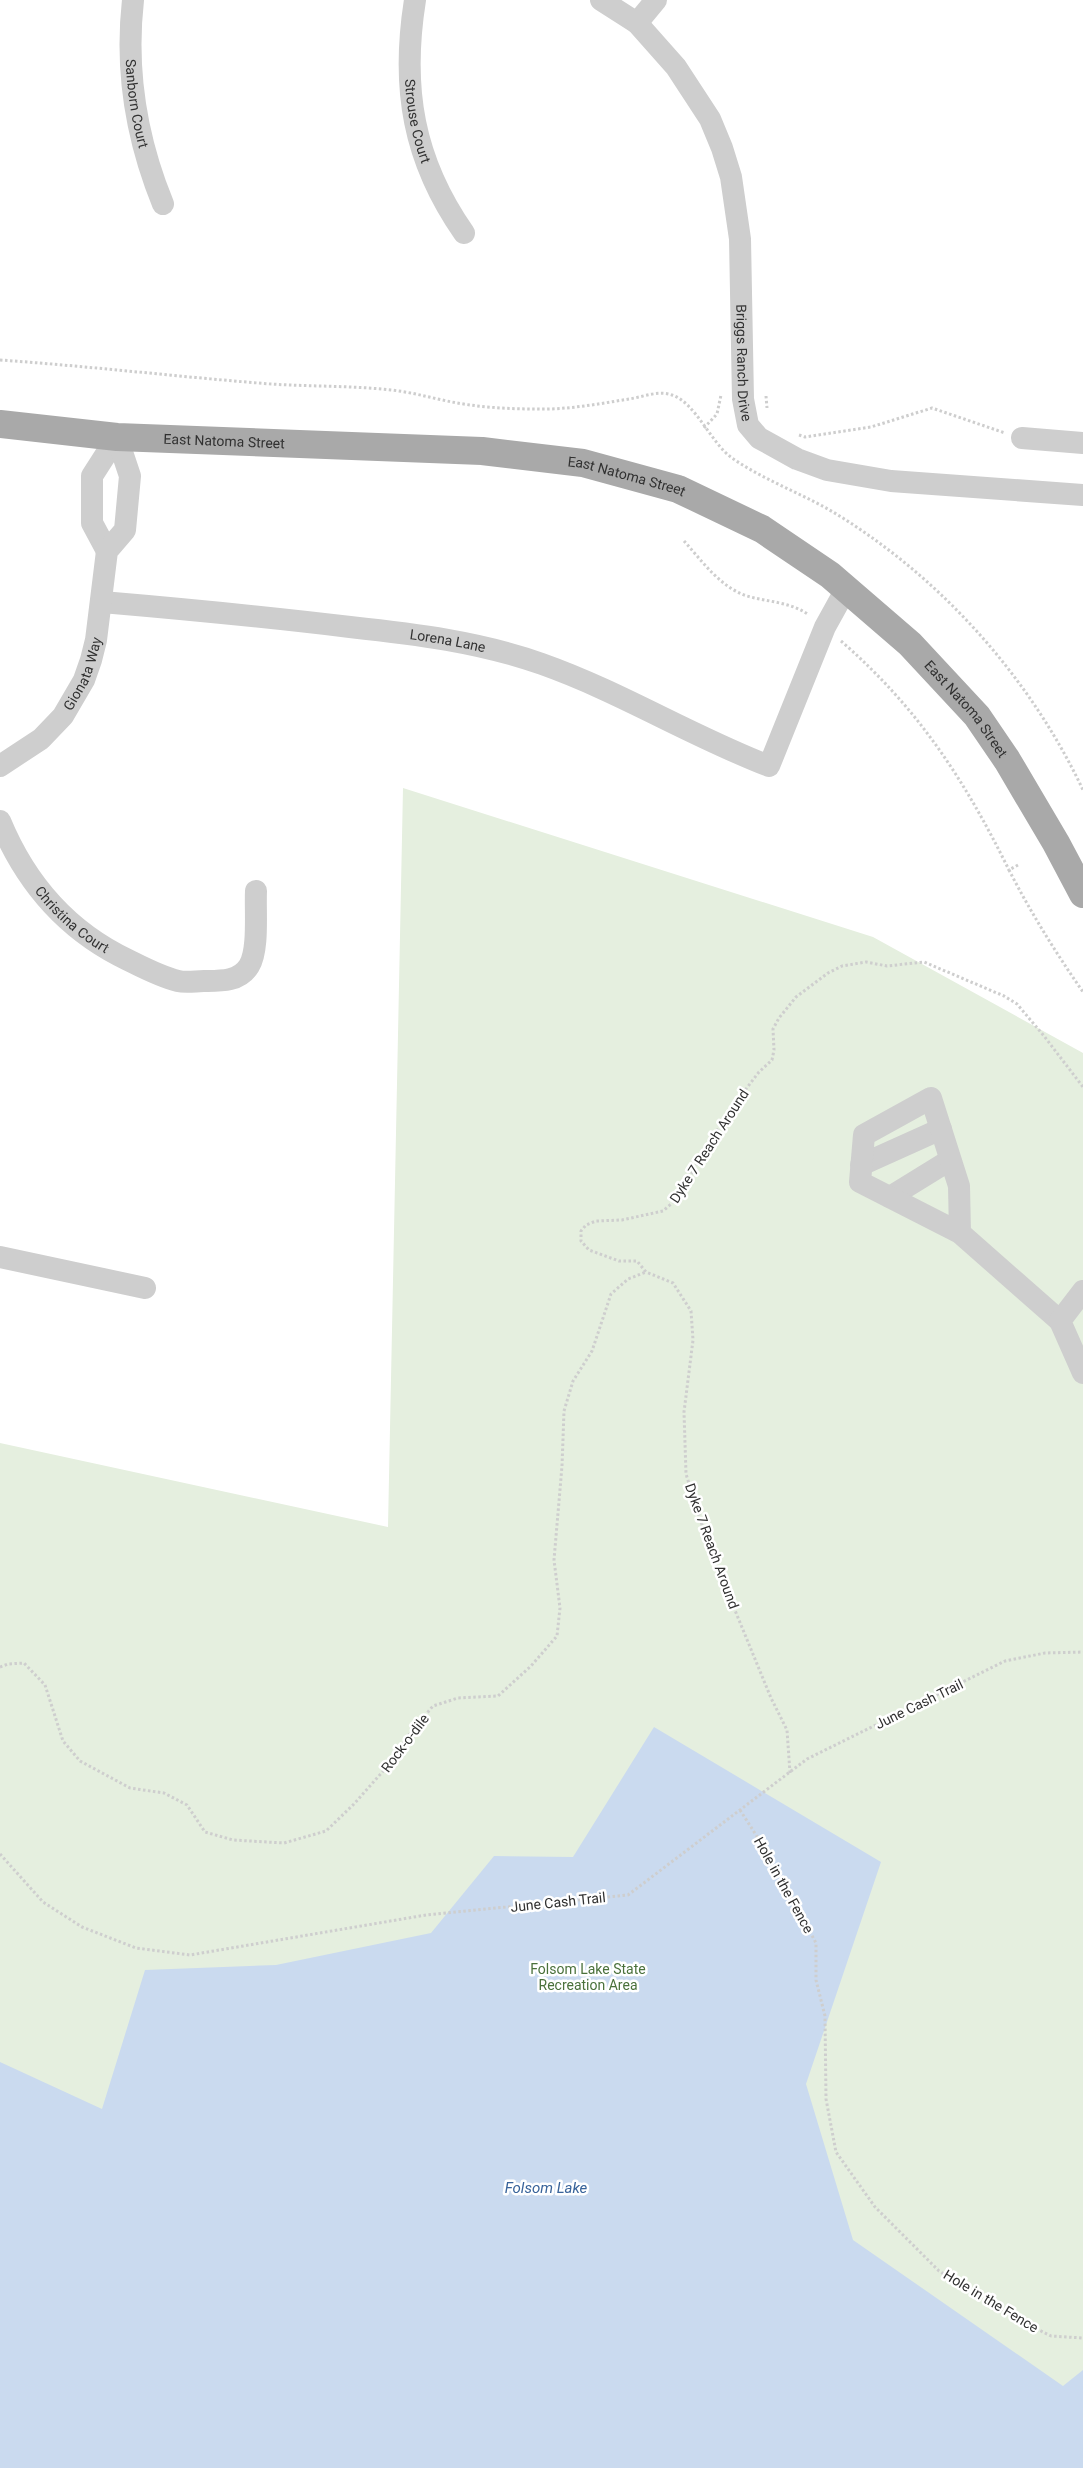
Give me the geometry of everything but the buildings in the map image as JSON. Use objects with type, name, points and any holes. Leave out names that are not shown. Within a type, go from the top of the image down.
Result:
[{"type":"main road","name":"East Natoma Street","points":[[0,424],[117,437],[482,451],[583,463],[678,489],[762,529],[830,575],[910,644],[976,716],[1012,768],[1082,887]]},
{"type":"street","name":"Sanborn Court","points":[[133,0],[130,61],[133,100],[141,139],[163,204]]},
{"type":"street","name":"Strouse Court","points":[[415,0],[408,40],[409,86],[413,116],[431,175],[452,216],[464,233]]},
{"type":"street","name":"Briggs Ranch Drive","points":[[601,0],[637,23],[676,67],[694,92],[722,148],[731,178],[740,238],[742,399],[748,425],[759,438],[797,459],[827,470],[859,476],[892,481],[1083,495]]},
{"type":"street","points":[[637,23],[656,0]]},
{"type":"street","points":[[117,437],[130,476],[125,530],[107,551],[92,523],[92,476],[117,437]]},
{"type":"street","points":[[1022,438],[1083,443]]},
{"type":"street","name":"Gionata Way","points":[[0,766],[24,752],[41,739],[63,716],[74,699],[91,660],[102,602],[107,551]]},
{"type":"street","points":[[825,627],[846,589]]},
{"type":"street","name":"Lorena Lane","points":[[102,602],[274,617],[430,636],[490,648],[542,664],[590,683],[637,704],[728,751],[769,766],[825,627]]},
{"type":"street","name":"Christina Court","points":[[0,821],[20,862],[38,889],[82,934],[112,953],[179,981],[223,981],[236,978],[249,966],[254,954],[256,891]]},
{"type":"street","points":[[960,1233],[959,1186],[931,1098],[864,1135],[860,1182],[960,1233],[1060,1321],[1083,1373]]},
{"type":"street","points":[[861,1166],[941,1129]]},
{"type":"street","points":[[890,1197],[950,1160]]},
{"type":"street","points":[[0,1257],[145,1288]]},
{"type":"street","points":[[1060,1321],[1083,1291]]},
{"type":"path","points":[[704,428],[717,414],[721,395]]},
{"type":"path","points":[[766,396],[767,410]]},
{"type":"path","points":[[798,435],[805,437],[871,427],[932,408],[1022,438]]},
{"type":"path","points":[[684,541],[726,586],[746,596],[785,604],[804,611],[864,661],[919,720],[964,786],[1052,946],[1083,992]]},
{"type":"path","points":[[1009,870],[1018,866]]},
{"type":"path","name":"Dyke 7 Reach Around","points":[[790,1773],[787,1730],[771,1698],[709,1547],[686,1474],[684,1412],[692,1340],[691,1311],[673,1283],[646,1272],[637,1261],[619,1261],[589,1250],[581,1241],[581,1231],[586,1225],[596,1222],[622,1220],[663,1211],[678,1198],[710,1141],[739,1098],[759,1072],[772,1060],[774,1050],[773,1029],[783,1012],[796,997],[817,980],[842,966],[866,962],[887,966],[924,962],[1004,996],[1017,1004],[1083,1087]]},
{"type":"path","name":"Rock-o-dile","points":[[0,1668],[8,1664],[24,1663],[45,1685],[63,1741],[80,1761],[130,1788],[164,1794],[187,1805],[205,1832],[233,1840],[284,1843],[326,1830],[354,1804],[385,1769],[411,1732],[433,1706],[458,1698],[498,1696],[531,1666],[557,1636],[560,1608],[554,1560],[562,1466],[564,1411],[573,1381],[592,1351],[612,1294],[628,1279],[646,1272]]},
{"type":"path","name":"June Cash Trail","points":[[0,1854],[43,1902],[82,1927],[136,1948],[190,1955],[426,1915],[628,1895],[807,1759],[1005,1661],[1045,1653],[1083,1652]]},
{"type":"path","name":"Hole in the Fence","points":[[740,1810],[767,1852],[816,1943],[816,1980],[825,2016],[826,2099],[836,2152],[875,2207],[939,2271],[1014,2317],[1050,2336],[1083,2338]]},
{"type":"green space","name":"Folsom Lake State Recreation Area","points":[[403,788],[873,937],[1083,1053],[1083,2468],[0,2468],[0,1443],[388,1527]]},
{"type":"water","name":"Folsom Lake","points":[[654,1727],[881,1862],[806,2084],[853,2240],[1063,2386],[1083,2370],[1083,2468],[0,2468],[0,2062],[102,2109],[145,1970],[276,1965],[431,1933],[494,1856],[573,1857]]}]
